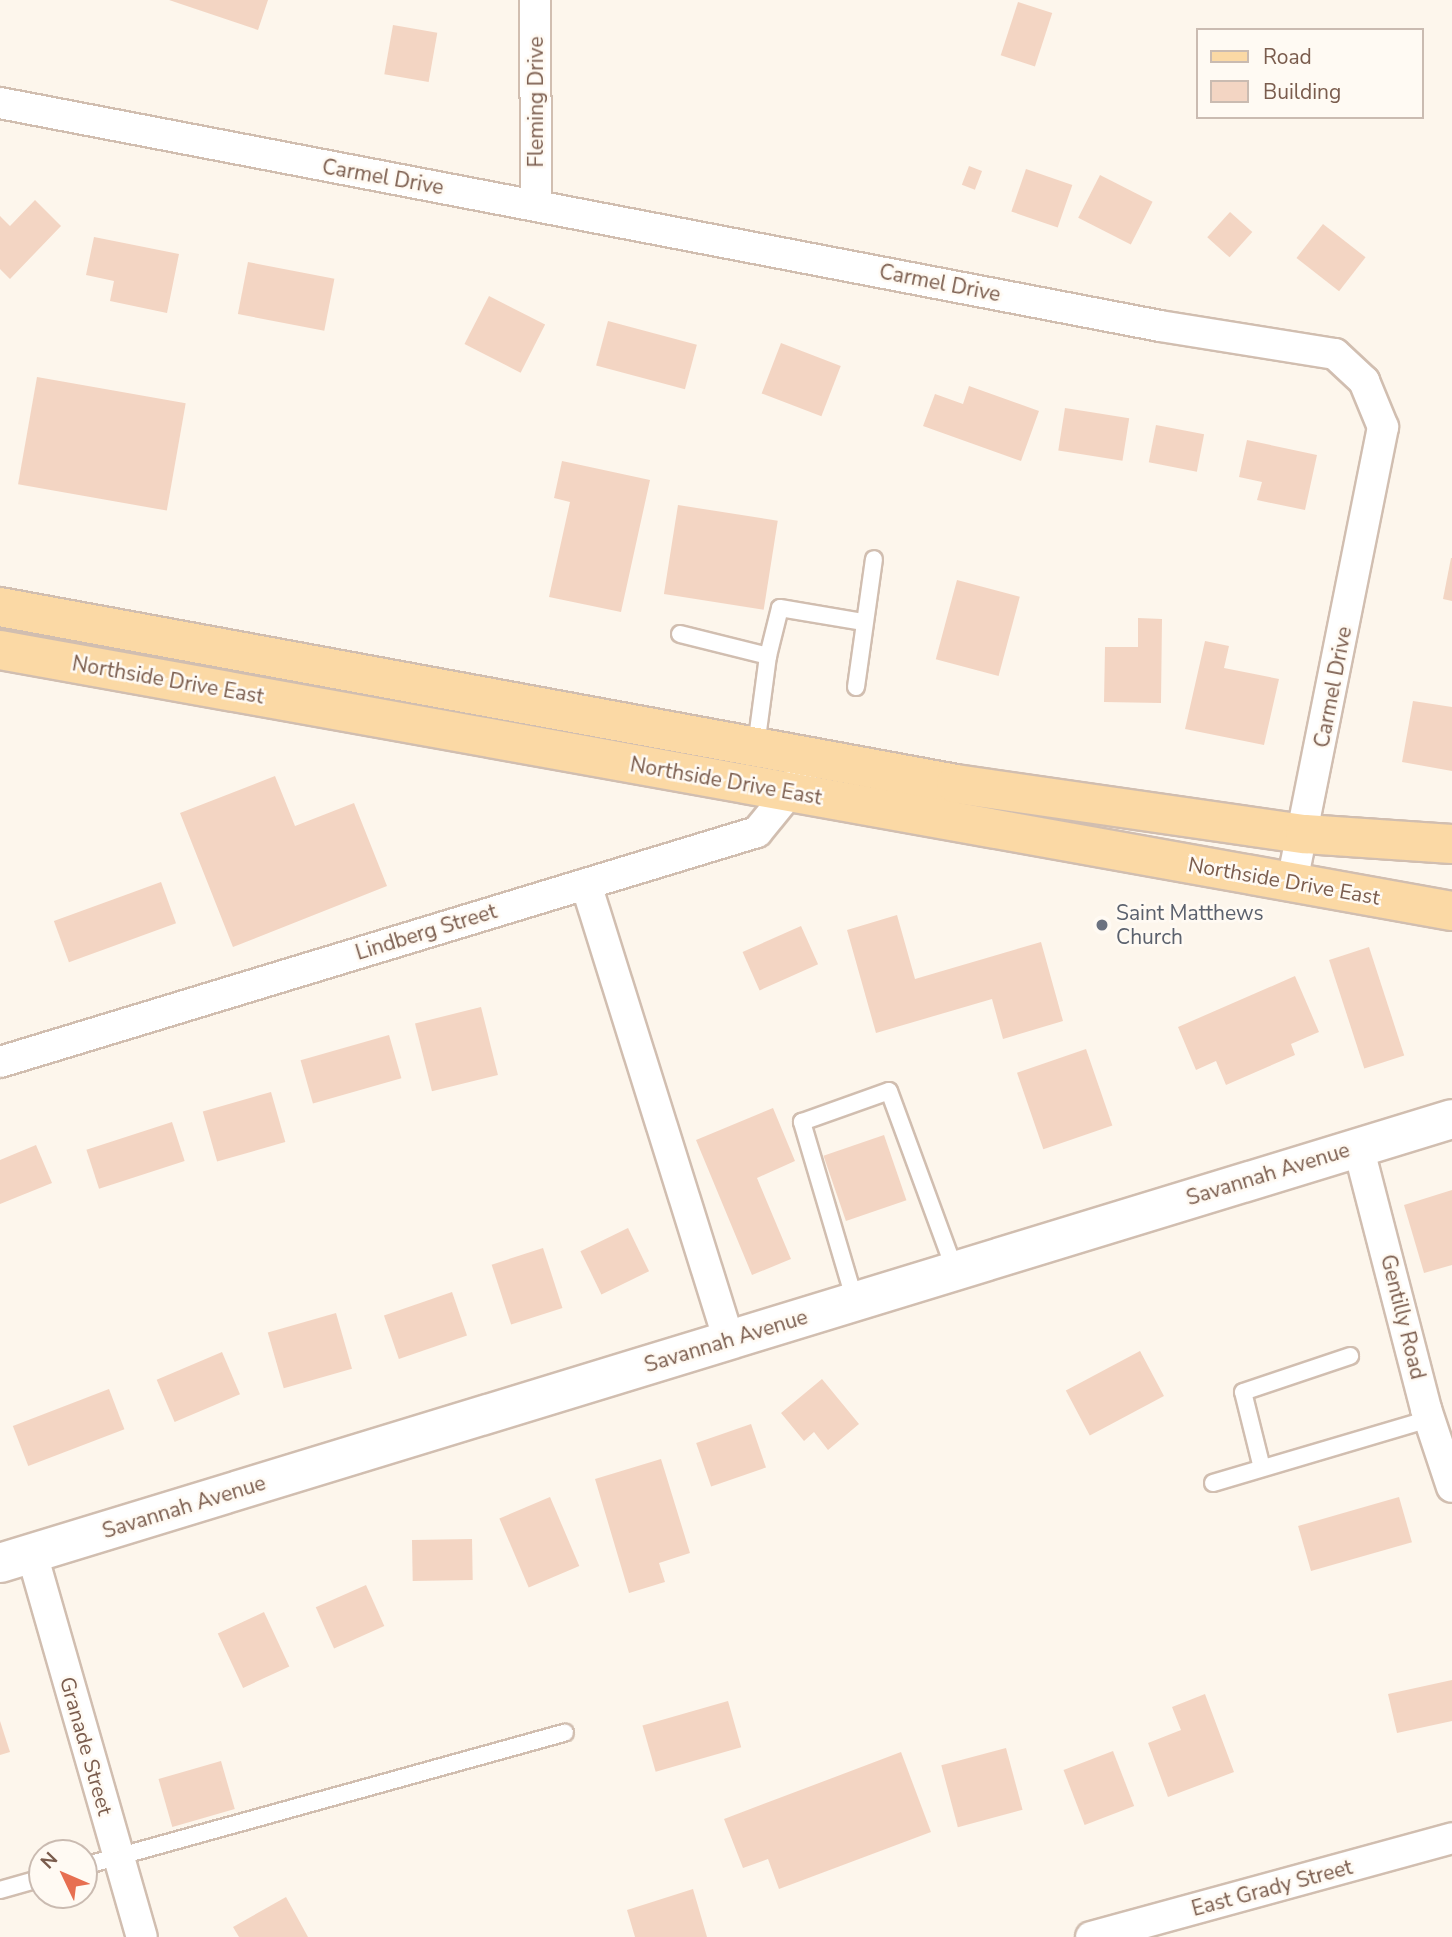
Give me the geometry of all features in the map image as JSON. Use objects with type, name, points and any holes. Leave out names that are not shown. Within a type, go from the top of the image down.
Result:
[{"type":"main road","name":"Northside Drive East","points":[[0,607],[755,746],[820,755],[956,784],[1305,834],[1452,844]]},
{"type":"main road","name":"Northside Drive East","points":[[0,650],[1452,911]]},
{"type":"street","name":"Fleming Drive","points":[[535,0],[536,204]]},
{"type":"street","name":"Carmel Drive","points":[[0,103],[1160,326],[1335,354],[1364,381],[1383,427],[1305,834],[1292,884]]},
{"type":"street","name":"Lindberg Street","points":[[0,1062],[757,832],[820,755]]},
{"type":"street","points":[[586,884],[729,1340]]},
{"type":"street","name":"Savannah Avenue","points":[[16,1558],[1452,1119]]},
{"type":"street","name":"Gentilly Road","points":[[1358,1146],[1429,1419],[1452,1487]]},
{"type":"street","name":"Granade Street","points":[[16,1558],[142,1937]]},
{"type":"street","name":"East Grady Street","points":[[1091,1937],[1452,1838]]},
{"type":"lane","points":[[856,687],[874,559]]},
{"type":"lane","points":[[755,746],[768,656],[780,608],[864,622]]},
{"type":"lane","points":[[680,634],[768,656]]},
{"type":"lane","points":[[855,1301],[802,1122],[890,1091],[954,1270]]},
{"type":"lane","points":[[1262,1468],[1243,1392],[1350,1356]]},
{"type":"lane","points":[[1213,1483],[1429,1419]]},
{"type":"lane","points":[[98,1862],[565,1732]]},
{"type":"lane","points":[[0,1890],[28,1882]]},
{"type":"building","points":[[169,0],[268,0],[258,30]]},
{"type":"building","points":[[1018,2],[1052,13],[1035,66],[1001,55]]},
{"type":"building","points":[[393,25],[437,33],[429,82],[384,74]]},
{"type":"building","points":[[969,166],[982,171],[975,190],[962,185]]},
{"type":"building","points":[[1026,169],[1072,185],[1058,228],[1011,212]]},
{"type":"building","points":[[1100,175],[1153,202],[1131,245],[1078,218]]},
{"type":"building","points":[[35,200],[61,226],[10,279],[0,269],[0,216],[10,226]]},
{"type":"building","points":[[1230,212],[1252,232],[1230,257],[1207,237]]},
{"type":"building","points":[[1323,224],[1366,257],[1339,291],[1297,258]]},
{"type":"building","points":[[94,237],[179,254],[167,313],[110,301],[114,281],[86,275]]},
{"type":"building","points":[[248,262],[334,279],[324,331],[238,314]]},
{"type":"building","points":[[489,296],[545,325],[521,373],[464,344]]},
{"type":"building","points":[[608,321],[697,345],[685,389],[596,365]]},
{"type":"building","points":[[781,343],[841,366],[821,416],[762,393]]},
{"type":"building","points":[[37,377],[186,403],[167,511],[18,484]]},
{"type":"building","points":[[969,386],[1039,411],[1021,461],[923,426],[935,394],[963,404]]},
{"type":"building","points":[[1065,408],[1129,418],[1122,461],[1058,450]]},
{"type":"building","points":[[1156,425],[1204,434],[1197,472],[1149,462]]},
{"type":"building","points":[[1247,440],[1317,455],[1305,510],[1257,500],[1262,482],[1239,477]]},
{"type":"building","points":[[562,461],[650,480],[621,612],[549,597],[570,502],[554,498]]},
{"type":"building","points":[[678,505],[778,521],[764,610],[664,594]]},
{"type":"building","points":[[1452,558],[1452,601],[1443,599]]},
{"type":"building","points":[[957,580],[1020,597],[999,676],[936,659]]},
{"type":"building","points":[[1138,618],[1162,619],[1161,703],[1104,702],[1105,647],[1138,647]]},
{"type":"building","points":[[1205,641],[1229,646],[1224,668],[1279,679],[1264,745],[1185,729]]},
{"type":"building","points":[[1413,701],[1452,707],[1452,771],[1402,762]]},
{"type":"building","points":[[275,776],[295,826],[354,803],[387,886],[233,947],[180,813]]},
{"type":"building","points":[[161,882],[176,923],[69,962],[54,921]]},
{"type":"building","points":[[897,915],[915,979],[1041,942],[1063,1021],[1003,1039],[992,999],[876,1033],[847,930]]},
{"type":"building","points":[[801,926],[818,964],[760,990],[743,952]]},
{"type":"building","points":[[1369,947],[1404,1055],[1364,1068],[1329,960]]},
{"type":"building","points":[[1295,976],[1319,1032],[1291,1044],[1295,1055],[1226,1085],[1216,1061],[1196,1070],[1178,1027]]},
{"type":"building","points":[[481,1007],[498,1075],[432,1091],[415,1023]]},
{"type":"building","points":[[389,1035],[401,1078],[313,1104],[301,1060]]},
{"type":"building","points":[[1086,1049],[1112,1126],[1043,1149],[1017,1073]]},
{"type":"building","points":[[271,1092],[285,1142],[217,1162],[203,1112]]},
{"type":"building","points":[[773,1108],[795,1161],[757,1178],[791,1259],[752,1275],[696,1140]]},
{"type":"building","points":[[172,1122],[185,1161],[99,1189],[86,1150]]},
{"type":"building","points":[[884,1135],[906,1200],[846,1221],[823,1156]]},
{"type":"building","points":[[36,1145],[52,1183],[0,1204],[0,1160]]},
{"type":"building","points":[[1452,1190],[1452,1265],[1424,1273],[1404,1205]]},
{"type":"building","points":[[628,1228],[649,1271],[601,1294],[580,1251]]},
{"type":"building","points":[[543,1248],[562,1308],[511,1325],[492,1265]]},
{"type":"building","points":[[452,1292],[467,1335],[399,1359],[384,1315]]},
{"type":"building","points":[[336,1313],[352,1369],[284,1388],[268,1333]]},
{"type":"building","points":[[1140,1351],[1164,1396],[1090,1435],[1066,1390]]},
{"type":"building","points":[[222,1352],[240,1394],[175,1422],[157,1380]]},
{"type":"building","points":[[822,1379],[859,1424],[828,1450],[814,1432],[804,1441],[781,1413]]},
{"type":"building","points":[[109,1389],[124,1429],[28,1466],[13,1426]]},
{"type":"building","points":[[751,1424],[766,1467],[711,1486],[696,1443]]},
{"type":"building","points":[[661,1459],[690,1553],[659,1563],[665,1582],[629,1593],[595,1479]]},
{"type":"building","points":[[550,1497],[579,1566],[529,1588],[499,1518]]},
{"type":"building","points":[[1399,1497],[1412,1542],[1311,1571],[1298,1526]]},
{"type":"building","points":[[472,1539],[473,1580],[413,1581],[412,1540]]},
{"type":"building","points":[[366,1585],[384,1626],[334,1648],[316,1607]]},
{"type":"building","points":[[264,1612],[289,1666],[243,1688],[218,1634]]},
{"type":"building","points":[[1452,1680],[1452,1721],[1397,1733],[1388,1694]]},
{"type":"building","points":[[1205,1694],[1234,1772],[1168,1797],[1148,1743],[1181,1730],[1172,1707]]},
{"type":"building","points":[[728,1701],[741,1747],[656,1772],[642,1726]]},
{"type":"building","points":[[0,1721],[10,1752],[0,1755]]},
{"type":"building","points":[[1006,1748],[1023,1810],[958,1827],[941,1765]]},
{"type":"building","points":[[1113,1751],[1134,1806],[1085,1825],[1064,1770]]},
{"type":"building","points":[[901,1752],[931,1832],[779,1889],[768,1859],[743,1868],[724,1819]]},
{"type":"building","points":[[221,1761],[235,1809],[172,1827],[159,1779]]},
{"type":"building","points":[[693,1889],[707,1937],[635,1937],[627,1910]]},
{"type":"building","points":[[286,1897],[308,1937],[239,1937],[233,1927]]},
{"type":"place","name":"Saint Matthews Church","points":[[1102,925]]}]
